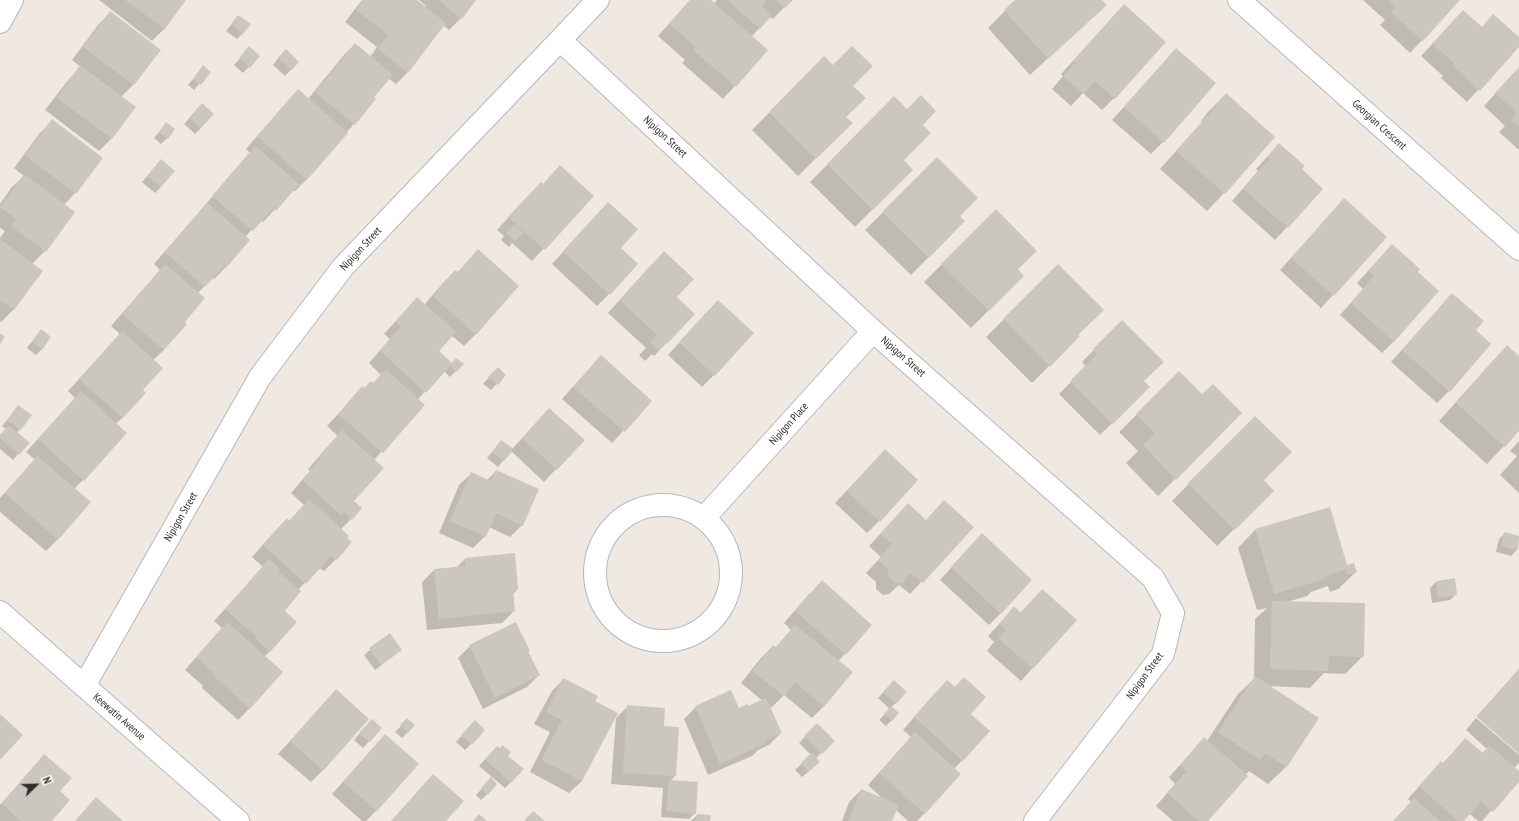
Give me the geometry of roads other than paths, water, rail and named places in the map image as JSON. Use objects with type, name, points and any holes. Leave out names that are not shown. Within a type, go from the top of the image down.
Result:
[{"type":"street","points":[[0,22],[12,0]]},
{"type":"street","points":[[560,40],[598,0]]},
{"type":"street","name":"Georgian Crescent","points":[[1239,0],[1519,250]]},
{"type":"street","name":"Nipigon Street","points":[[84,686],[260,377],[343,268],[560,40],[873,331],[1152,578],[1173,613],[1163,654],[1035,821]]},
{"type":"street","name":"Nipigon Place","points":[[704,518],[873,331]]},
{"type":"street","points":[[659,504],[683,507],[704,518],[724,543],[731,566],[730,589],[714,619],[695,634],[671,642],[647,640],[626,632],[609,616],[597,594],[594,570],[603,539],[618,520],[636,509],[659,504]]},
{"type":"street","name":"Keewatin Avenue","points":[[0,612],[238,821]]}]
